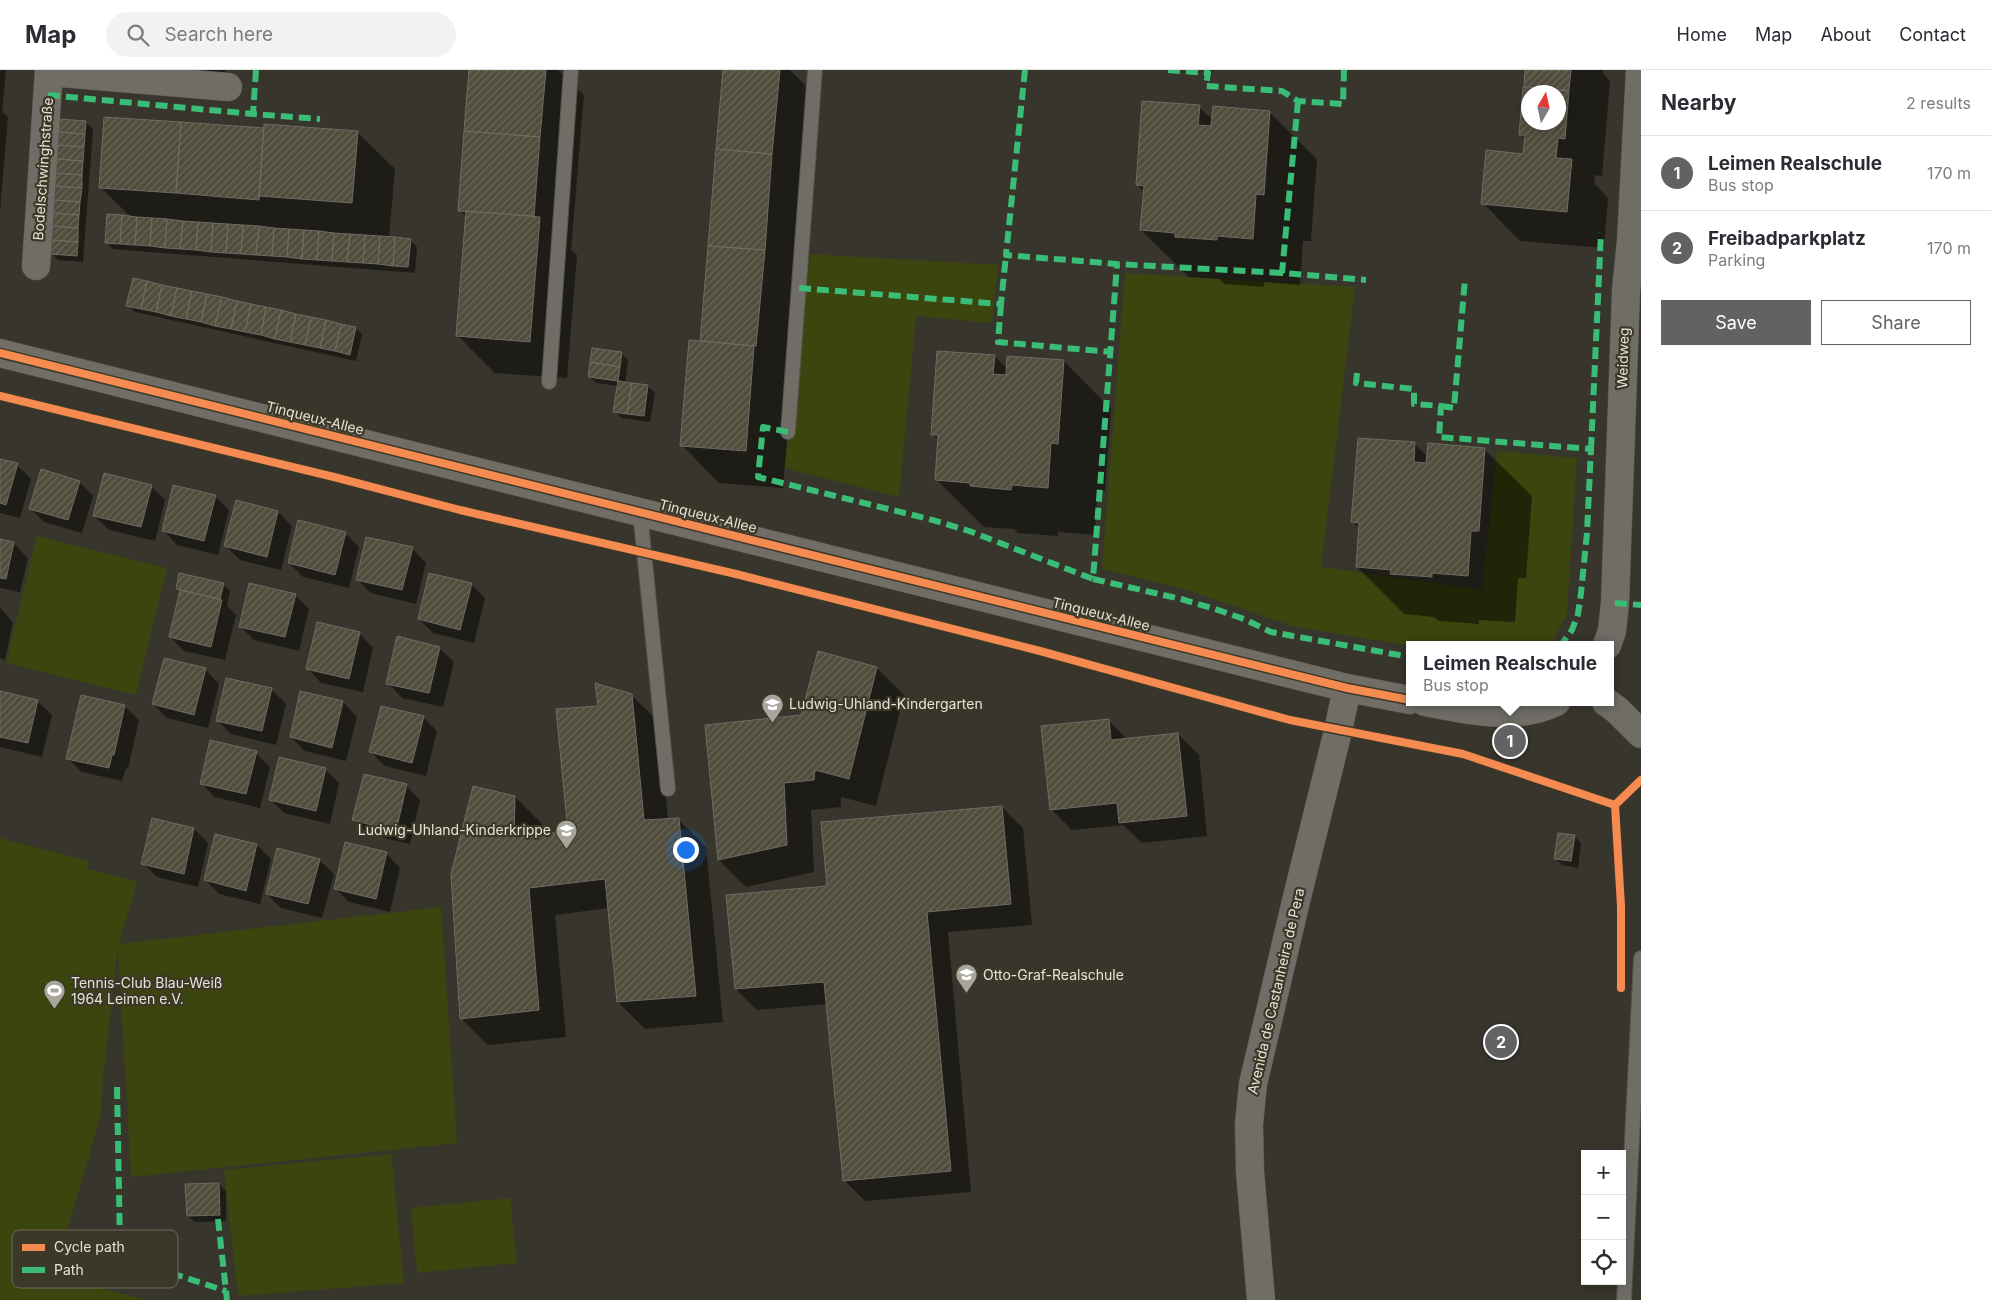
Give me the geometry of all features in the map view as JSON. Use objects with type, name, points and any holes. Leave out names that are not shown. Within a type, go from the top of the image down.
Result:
[{"type":"street","name":"Weidweg","points":[[1608,641],[1612,631],[1615,603],[1626,292],[1631,241],[1640,70]]},
{"type":"street","name":"Bodelschwinghstraße","points":[[36,266],[49,71],[228,87]]},
{"type":"street","name":"Tinqueux-Allee","points":[[0,354],[1347,688],[1406,699]]},
{"type":"street","name":"Avenida de Castanheira de Pera","points":[[1261,1299],[1250,1162],[1249,1124],[1253,1084],[1347,688]]},
{"type":"street","points":[[1446,706],[1483,713],[1508,714],[1543,706]]},
{"type":"street","points":[[1612,706],[1641,734]]},
{"type":"lane","points":[[549,382],[571,70]]},
{"type":"lane","points":[[788,432],[815,70]]},
{"type":"lane","points":[[640,512],[668,789]]},
{"type":"lane","points":[[1624,1300],[1641,958]]},
{"type":"green space","points":[[810,254],[998,265],[992,323],[916,316],[899,497],[784,468]]},
{"type":"green space","points":[[1125,273],[1355,287],[1321,567],[1482,590],[1497,451],[1577,458],[1567,614],[1552,641],[1406,641],[1406,645],[1292,626],[1184,589],[1102,569]]},
{"type":"green space","points":[[37,536],[167,568],[136,695],[6,663]]},
{"type":"green space","points":[[0,838],[89,861],[88,869],[137,882],[119,944],[441,907],[457,1143],[131,1177],[118,948],[103,1076],[101,1114],[67,1230],[12,1230],[12,1288],[100,1288],[146,1300],[0,1300]]},
{"type":"green space","points":[[391,1154],[404,1283],[238,1296],[224,1170]]},
{"type":"green space","points":[[510,1198],[517,1263],[417,1273],[411,1208]]},
{"type":"building","points":[[469,70],[546,70],[540,137],[464,131]]},
{"type":"building","points":[[723,70],[780,70],[772,154],[716,149]]},
{"type":"building","points":[[1525,70],[1571,70],[1569,90],[1566,90],[1566,85],[1524,85]]},
{"type":"building","points":[[1566,91],[1569,91],[1566,127]]},
{"type":"building","points":[[1142,101],[1200,105],[1198,125],[1211,126],[1213,106],[1270,111],[1264,195],[1256,194],[1253,239],[1217,236],[1217,240],[1175,237],[1175,233],[1140,230],[1144,186],[1136,185]]},
{"type":"building","points":[[1521,111],[1521,130],[1566,130],[1565,139],[1558,138],[1556,158],[1572,159],[1567,212],[1481,204],[1486,150],[1523,154],[1525,135],[1519,135]]},
{"type":"building","points":[[104,117],[181,122],[176,193],[99,188]]},
{"type":"building","points":[[59,119],[86,121],[85,134],[59,132]]},
{"type":"building","points":[[181,122],[264,128],[259,200],[176,193]]},
{"type":"building","points":[[264,124],[358,131],[352,203],[259,196]]},
{"type":"building","points":[[464,131],[540,137],[534,216],[458,211]]},
{"type":"building","points":[[59,132],[85,134],[84,147],[58,145]]},
{"type":"building","points":[[58,145],[84,147],[83,161],[57,159]]},
{"type":"building","points":[[716,149],[772,154],[765,250],[708,246]]},
{"type":"building","points":[[57,159],[83,161],[82,175],[56,173]]},
{"type":"building","points":[[56,173],[82,175],[82,188],[55,186]]},
{"type":"building","points":[[55,186],[82,188],[80,202],[54,200]]},
{"type":"building","points":[[54,200],[80,202],[79,215],[53,213]]},
{"type":"building","points":[[466,211],[540,217],[530,342],[456,336]]},
{"type":"building","points":[[53,213],[79,215],[78,228],[52,226]]},
{"type":"building","points":[[107,214],[122,215],[120,244],[105,243]]},
{"type":"building","points":[[122,215],[137,217],[135,245],[120,244]]},
{"type":"building","points":[[137,217],[152,218],[150,246],[135,245]]},
{"type":"building","points":[[152,218],[167,219],[165,248],[150,246]]},
{"type":"building","points":[[167,219],[183,221],[180,249],[165,248]]},
{"type":"building","points":[[183,221],[198,222],[196,250],[180,249]]},
{"type":"building","points":[[198,222],[213,223],[211,252],[196,250]]},
{"type":"building","points":[[213,223],[228,224],[226,253],[211,252]]},
{"type":"building","points":[[228,224],[243,225],[241,254],[226,253]]},
{"type":"building","points":[[243,225],[259,226],[256,255],[241,254]]},
{"type":"building","points":[[52,226],[78,228],[78,242],[51,240]]},
{"type":"building","points":[[259,226],[274,228],[272,256],[256,255]]},
{"type":"building","points":[[274,228],[289,229],[287,257],[272,256]]},
{"type":"building","points":[[289,229],[304,230],[302,259],[287,257]]},
{"type":"building","points":[[304,230],[319,231],[317,260],[302,259]]},
{"type":"building","points":[[319,231],[334,233],[332,261],[317,260]]},
{"type":"building","points":[[334,233],[350,234],[347,262],[332,261]]},
{"type":"building","points":[[350,234],[365,235],[363,263],[347,262]]},
{"type":"building","points":[[365,235],[380,236],[378,264],[363,263]]},
{"type":"building","points":[[380,236],[395,237],[393,266],[378,264]]},
{"type":"building","points":[[395,237],[411,239],[408,267],[393,266]]},
{"type":"building","points":[[51,240],[78,242],[77,256],[50,254]]},
{"type":"building","points":[[708,246],[765,250],[756,346],[700,341]]},
{"type":"building","points":[[133,278],[147,281],[141,309],[126,306]]},
{"type":"building","points":[[147,281],[162,285],[156,312],[141,309]]},
{"type":"building","points":[[162,285],[177,288],[171,316],[156,312]]},
{"type":"building","points":[[177,288],[192,291],[186,319],[171,316]]},
{"type":"building","points":[[192,291],[207,294],[201,322],[186,319]]},
{"type":"building","points":[[207,294],[222,297],[215,326],[201,322]]},
{"type":"building","points":[[222,297],[237,301],[231,329],[215,326]]},
{"type":"building","points":[[237,301],[251,304],[245,332],[231,329]]},
{"type":"building","points":[[251,304],[266,307],[261,335],[245,332]]},
{"type":"building","points":[[266,307],[281,310],[275,339],[261,335]]},
{"type":"building","points":[[281,310],[296,314],[290,342],[275,339]]},
{"type":"building","points":[[296,314],[311,317],[305,345],[290,342]]},
{"type":"building","points":[[311,317],[326,320],[320,348],[305,345]]},
{"type":"building","points":[[326,320],[341,324],[335,351],[320,348]]},
{"type":"building","points":[[341,324],[356,327],[350,355],[335,351]]},
{"type":"building","points":[[689,340],[754,346],[746,451],[680,446]]},
{"type":"building","points":[[592,348],[622,352],[620,367],[590,362]]},
{"type":"building","points":[[937,351],[995,355],[993,374],[1006,375],[1007,356],[1064,360],[1058,444],[1051,443],[1048,488],[1012,485],[1011,490],[970,486],[970,483],[935,480],[938,435],[931,435]]},
{"type":"building","points":[[590,362],[620,367],[618,381],[588,377]]},
{"type":"building","points":[[618,381],[632,383],[627,414],[613,412]]},
{"type":"building","points":[[632,383],[648,385],[644,416],[627,414]]},
{"type":"building","points":[[1358,438],[1415,442],[1414,462],[1426,463],[1428,443],[1485,448],[1479,531],[1471,531],[1468,576],[1432,573],[1432,577],[1390,574],[1391,570],[1356,567],[1359,523],[1351,522]]},
{"type":"building","points":[[0,459],[18,463],[6,505],[0,503]]},
{"type":"building","points":[[41,469],[80,481],[68,520],[29,509]]},
{"type":"building","points":[[104,473],[152,485],[141,527],[93,516]]},
{"type":"building","points":[[173,485],[216,495],[204,541],[162,531]]},
{"type":"building","points":[[236,500],[278,511],[267,557],[224,546]]},
{"type":"building","points":[[298,520],[346,532],[335,575],[288,563]]},
{"type":"building","points":[[366,537],[413,547],[402,590],[356,580]]},
{"type":"building","points":[[0,539],[14,542],[6,579],[0,578]]},
{"type":"building","points":[[179,573],[224,583],[220,599],[176,589]]},
{"type":"building","points":[[429,573],[472,583],[460,630],[418,619]]},
{"type":"building","points":[[249,583],[296,594],[285,637],[239,627]]},
{"type":"building","points":[[180,590],[222,600],[211,647],[169,637]]},
{"type":"building","points":[[317,622],[360,632],[349,679],[306,669]]},
{"type":"building","points":[[397,636],[440,647],[429,693],[386,684]]},
{"type":"building","points":[[818,651],[877,667],[849,779],[815,770],[814,780],[784,783],[787,845],[718,860],[705,725],[801,715]]},
{"type":"building","points":[[164,658],[206,668],[194,715],[152,704]]},
{"type":"building","points":[[226,678],[272,688],[262,731],[216,721]]},
{"type":"building","points":[[595,683],[632,694],[644,820],[679,818],[696,996],[617,1002],[605,879],[529,888],[539,1010],[460,1019],[451,874],[473,786],[515,796],[514,836],[568,832],[556,709],[598,706]]},
{"type":"building","points":[[0,691],[38,700],[28,743],[0,737]]},
{"type":"building","points":[[300,691],[343,701],[332,748],[290,737]]},
{"type":"building","points":[[81,695],[125,705],[114,755],[112,755],[109,768],[66,759]]},
{"type":"building","points":[[381,706],[424,716],[412,763],[369,752]]},
{"type":"building","points":[[1109,719],[1111,740],[1178,733],[1187,816],[1119,823],[1117,803],[1050,810],[1041,726]]},
{"type":"building","points":[[210,740],[257,751],[246,794],[200,784]]},
{"type":"building","points":[[279,757],[326,768],[316,811],[269,800]]},
{"type":"building","points":[[364,774],[407,784],[396,831],[352,820]]},
{"type":"building","points":[[1002,806],[1011,904],[927,912],[951,1171],[843,1181],[824,982],[735,989],[726,895],[827,886],[821,822]]},
{"type":"building","points":[[152,818],[194,828],[184,874],[141,864]]},
{"type":"building","points":[[1558,833],[1575,835],[1571,861],[1554,859]]},
{"type":"building","points":[[215,834],[257,844],[246,891],[204,880]]},
{"type":"building","points":[[345,842],[387,852],[376,899],[334,889]]},
{"type":"building","points":[[277,848],[320,859],[308,904],[266,894]]},
{"type":"building","points":[[219,1183],[220,1215],[187,1216],[185,1184]]},
{"type":"marked path","points":[[256,70],[253,114],[320,119]]},
{"type":"marked path","points":[[1025,70],[1006,255],[1117,264],[1282,273]]},
{"type":"marked path","points":[[1168,70],[1208,73],[1206,86],[1282,91],[1298,101],[1343,104],[1344,70]]},
{"type":"marked path","points":[[48,95],[253,114]]},
{"type":"marked path","points":[[1298,101],[1282,273],[1366,280]]},
{"type":"marked path","points":[[1591,449],[1601,233]]},
{"type":"marked path","points":[[799,288],[1001,304],[1006,255]]},
{"type":"marked path","points":[[788,432],[763,427],[758,477],[929,519],[969,531],[1093,579],[1117,264]]},
{"type":"marked path","points":[[1441,406],[1454,408],[1465,279]]},
{"type":"marked path","points":[[1001,304],[998,342],[1111,352]]},
{"type":"marked path","points":[[1357,373],[1356,383],[1414,389],[1414,404],[1441,406],[1439,437],[1591,449],[1587,533],[1581,593],[1578,614],[1572,630],[1564,641]]},
{"type":"marked path","points":[[1093,579],[1181,599],[1215,609],[1244,619],[1271,632],[1406,656]]},
{"type":"marked path","points":[[1615,603],[1641,605]]},
{"type":"marked path","points":[[117,1087],[120,1230]]},
{"type":"marked path","points":[[218,1219],[227,1300]]},
{"type":"marked path","points":[[178,1275],[226,1291]]},
{"type":"cycle path","points":[[0,353],[1347,688],[1406,699]]},
{"type":"cycle path","points":[[0,396],[334,477],[460,510],[736,574],[1040,651],[1290,720],[1463,754],[1615,805]]},
{"type":"cycle path","points":[[1621,988],[1621,906],[1615,805],[1641,780]]},
{"type":"place","name":"Ludwig-Uhland-Kindergarten","points":[[773,723]]},
{"type":"place","name":"Leimen Realschule","points":[[1510,741]]},
{"type":"place","name":"Ludwig-Uhland-Kinderkrippe","points":[[567,849]]},
{"type":"place","name":"Otto-Graf-Realschule","points":[[967,994]]},
{"type":"place","name":"Tennis-Club Blau-Weiß 1964 Leimen e.V.","points":[[55,1010]]},
{"type":"place","name":"Freibadparkplatz","points":[[1501,1042]]}]
